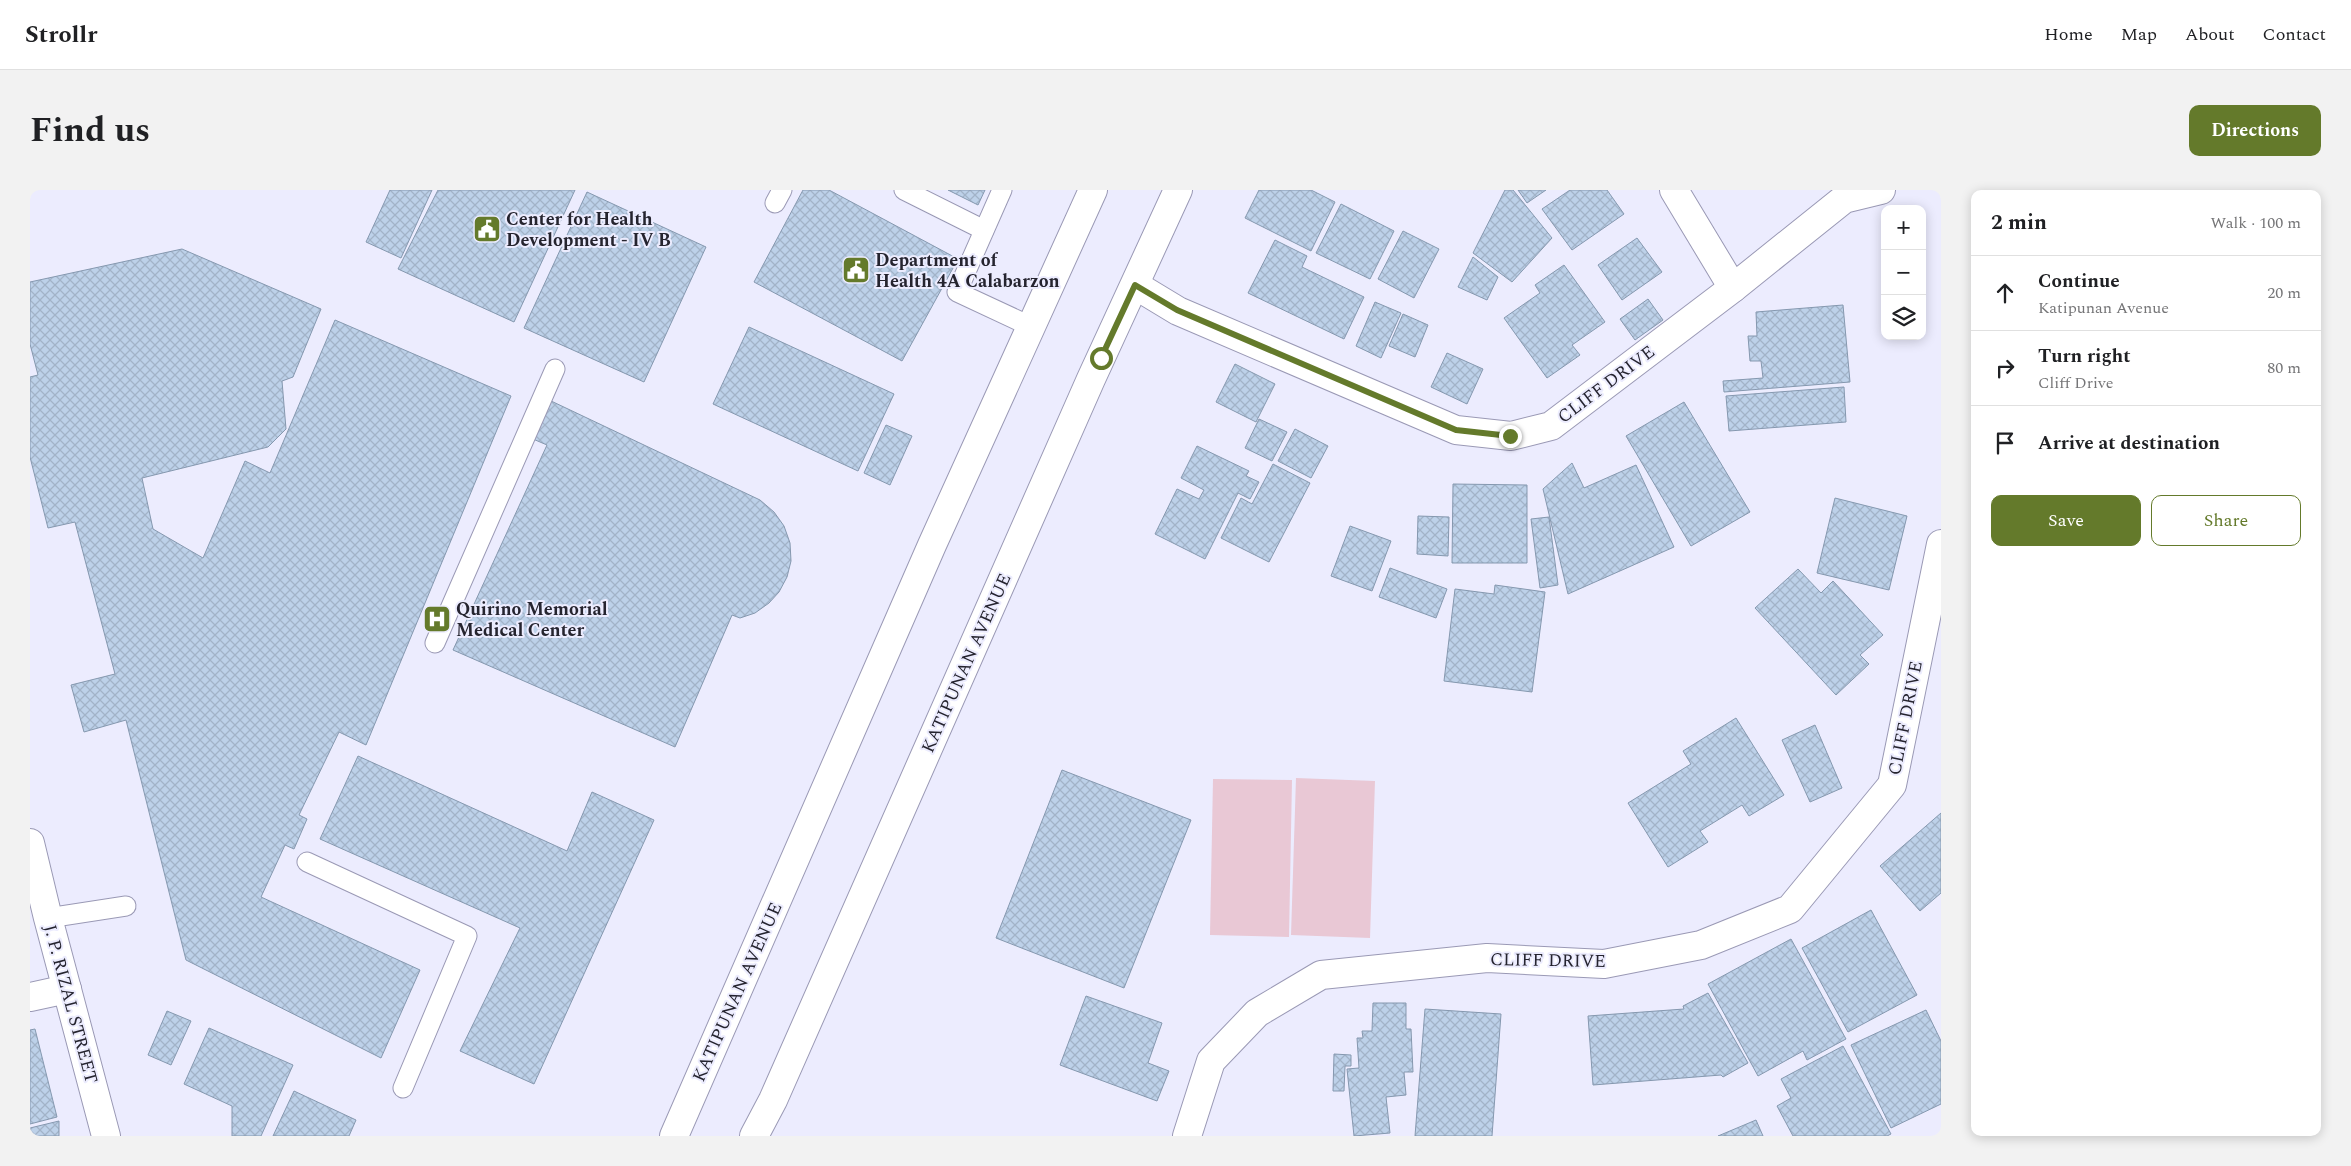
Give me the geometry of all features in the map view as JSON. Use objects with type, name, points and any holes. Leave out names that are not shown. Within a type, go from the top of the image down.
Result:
[{"type":"street","name":"KATIPUNAN AVENUE","points":[[674,1136],[932,545],[1093,190]]},
{"type":"street","name":"KATIPUNAN AVENUE","points":[[754,1136],[773,1100],[1178,190]]},
{"type":"street","points":[[1674,190],[1733,288]]},
{"type":"street","name":"CLIFF DRIVE","points":[[1135,285],[1177,310],[1456,430],[1510,436],[1551,426],[1733,288],[1844,200],[1880,190]]},
{"type":"street","name":"CLIFF DRIVE","points":[[1187,1136],[1211,1061],[1257,1013],[1321,975],[1487,958],[1604,964],[1701,945],[1790,909],[1892,785],[1941,544]]},
{"type":"street","name":"J. P. RIZAL STREET","points":[[30,843],[106,1136]]},
{"type":"street","points":[[30,998],[67,989]]},
{"type":"lane","points":[[904,190],[984,230]]},
{"type":"lane","points":[[1002,190],[957,292],[1030,326]]},
{"type":"lane","points":[[435,643],[555,369]]},
{"type":"lane","points":[[307,862],[467,936],[403,1088]]},
{"type":"lane","points":[[48,918],[126,906]]},
{"type":"shaded area","points":[[1296,778],[1375,781],[1370,938],[1291,935]]},
{"type":"shaded area","points":[[1213,779],[1292,780],[1289,937],[1210,935]]},
{"type":"building","points":[[390,190],[432,190],[401,258],[366,242]]},
{"type":"building","name":"Center for Health Development - IV B","points":[[438,190],[575,190],[514,322],[398,269]]},
{"type":"building","name":"Department of Health 4A Calabarzon","points":[[803,190],[829,190],[958,259],[902,361],[754,282]]},
{"type":"building","points":[[948,190],[985,190],[978,205]]},
{"type":"building","points":[[1259,190],[1311,190],[1335,202],[1311,251],[1245,218]]},
{"type":"building","points":[[1505,190],[1513,190],[1552,238],[1512,282],[1473,253]]},
{"type":"building","points":[[1518,190],[1546,190],[1527,203]]},
{"type":"building","points":[[1570,190],[1607,190],[1624,214],[1572,250],[1542,209]]},
{"type":"building","points":[[587,192],[706,247],[644,382],[524,328]]},
{"type":"building","points":[[1341,204],[1394,231],[1370,279],[1316,253]]},
{"type":"building","points":[[1403,231],[1439,249],[1414,298],[1378,279]]},
{"type":"building","points":[[1637,238],[1662,272],[1622,300],[1598,265]]},
{"type":"building","points":[[1275,240],[1307,256],[1302,267],[1364,297],[1344,339],[1248,293]]},
{"type":"building","name":"Quirino Memorial Medical Center","points":[[182,249],[321,309],[293,377],[282,381],[286,429],[268,447],[142,478],[153,529],[203,558],[245,461],[270,473],[335,320],[511,396],[366,745],[339,732],[299,815],[307,819],[294,849],[285,845],[261,897],[420,970],[381,1058],[186,960],[126,720],[84,732],[71,685],[115,674],[75,522],[48,528],[30,457],[30,377],[38,375],[30,344],[30,282]]},
{"type":"building","points":[[1473,257],[1498,277],[1487,300],[1458,287]]},
{"type":"building","points":[[1564,265],[1605,322],[1572,345],[1580,355],[1547,378],[1504,318],[1540,293],[1535,285]]},
{"type":"building","points":[[1648,299],[1663,320],[1635,340],[1620,319]]},
{"type":"building","points":[[1375,302],[1401,313],[1381,358],[1356,346]]},
{"type":"building","points":[[1843,305],[1850,382],[1724,392],[1723,381],[1763,378],[1761,361],[1750,361],[1748,336],[1757,336],[1756,312]]},
{"type":"building","points":[[1403,314],[1428,325],[1415,357],[1389,346]]},
{"type":"building","points":[[749,327],[894,394],[858,471],[713,404]]},
{"type":"building","points":[[1447,353],[1483,369],[1467,404],[1431,387]]},
{"type":"building","points":[[1235,364],[1275,384],[1256,422],[1216,402]]},
{"type":"building","points":[[1844,387],[1846,422],[1729,431],[1726,396]]},
{"type":"building","points":[[549,400],[760,500],[774,512],[784,526],[790,543],[791,561],[787,577],[779,592],[769,603],[755,613],[740,618],[732,615],[675,747],[453,650],[547,445],[533,439]]},
{"type":"building","points":[[1684,402],[1750,512],[1691,546],[1626,436]]},
{"type":"building","points":[[1259,419],[1287,432],[1272,461],[1245,448]]},
{"type":"building","points":[[886,425],[912,436],[890,485],[864,473]]},
{"type":"building","points":[[1295,429],[1328,446],[1311,478],[1278,461]]},
{"type":"building","points":[[1197,446],[1249,471],[1246,476],[1259,482],[1250,499],[1238,493],[1205,559],[1155,534],[1177,489],[1199,499],[1204,490],[1181,478]]},
{"type":"building","points":[[1572,463],[1584,488],[1636,465],[1674,547],[1568,594],[1543,489]]},
{"type":"building","points":[[1273,464],[1310,483],[1269,562],[1221,538],[1241,498],[1252,504]]},
{"type":"building","points":[[1453,484],[1527,485],[1527,563],[1452,563]]},
{"type":"building","points":[[1835,498],[1907,516],[1889,590],[1817,573]]},
{"type":"building","points":[[1418,516],[1449,517],[1448,556],[1417,554]]},
{"type":"building","points":[[1549,517],[1558,585],[1540,588],[1531,519]]},
{"type":"building","points":[[1350,526],[1391,541],[1372,591],[1331,576]]},
{"type":"building","points":[[1390,568],[1447,589],[1436,618],[1379,597]]},
{"type":"building","points":[[1798,569],[1821,593],[1833,581],[1883,635],[1860,655],[1869,664],[1836,695],[1755,608]]},
{"type":"building","points":[[1495,585],[1545,592],[1532,692],[1444,681],[1455,589],[1494,594]]},
{"type":"building","points":[[1736,718],[1784,795],[1749,816],[1742,805],[1700,831],[1708,842],[1668,867],[1628,803],[1691,764],[1683,751]]},
{"type":"building","points":[[1815,725],[1842,788],[1810,802],[1782,740]]},
{"type":"building","points":[[358,756],[567,851],[592,792],[654,820],[534,1084],[460,1051],[520,928],[320,839]]},
{"type":"building","points":[[1062,770],[1191,820],[1124,988],[996,938]]},
{"type":"building","points":[[1941,813],[1941,893],[1920,911],[1880,866]]},
{"type":"building","points":[[1871,910],[1917,995],[1848,1032],[1802,948]]},
{"type":"building","points":[[1791,939],[1846,1039],[1807,1060],[1803,1051],[1758,1076],[1708,984]]},
{"type":"building","points":[[1708,993],[1748,1063],[1723,1077],[1721,1075],[1593,1085],[1588,1016],[1684,1009],[1683,1006]]},
{"type":"building","points":[[1086,996],[1162,1023],[1148,1063],[1169,1071],[1157,1101],[1060,1065]]},
{"type":"building","points":[[1373,1003],[1406,1003],[1406,1029],[1411,1029],[1413,1072],[1404,1072],[1406,1095],[1386,1097],[1390,1133],[1354,1136],[1347,1069],[1359,1068],[1357,1038],[1363,1038],[1362,1031],[1372,1031]]},
{"type":"building","points":[[1425,1009],[1501,1014],[1492,1136],[1415,1136]]},
{"type":"building","points":[[1926,1010],[1941,1041],[1941,1104],[1891,1128],[1851,1045]]},
{"type":"building","points":[[167,1011],[191,1021],[171,1065],[148,1055]]},
{"type":"building","points":[[209,1028],[293,1065],[261,1136],[232,1136],[232,1106],[184,1084]]},
{"type":"building","points":[[35,1029],[57,1117],[30,1124],[30,1030]]},
{"type":"building","points":[[1843,1046],[1891,1134],[1887,1136],[1793,1136],[1777,1106],[1791,1098],[1781,1079]]},
{"type":"building","points":[[1334,1054],[1351,1055],[1351,1066],[1345,1066],[1344,1091],[1333,1091]]},
{"type":"building","points":[[294,1091],[356,1120],[349,1136],[273,1136]]},
{"type":"building","points":[[1756,1120],[1763,1136],[1718,1136]]},
{"type":"building","points":[[59,1121],[59,1136],[30,1136],[30,1128]]},
{"type":"place","name":"Center for Health Development - IV B","points":[[487,229]]},
{"type":"place","name":"Department of Health 4A Calabarzon","points":[[856,270]]},
{"type":"place","name":"Quirino Memorial Medical Center","points":[[437,619]]},
{"type":"route","points":[[1101,358],[1135,285],[1177,310],[1456,430],[1510,436]]}]
